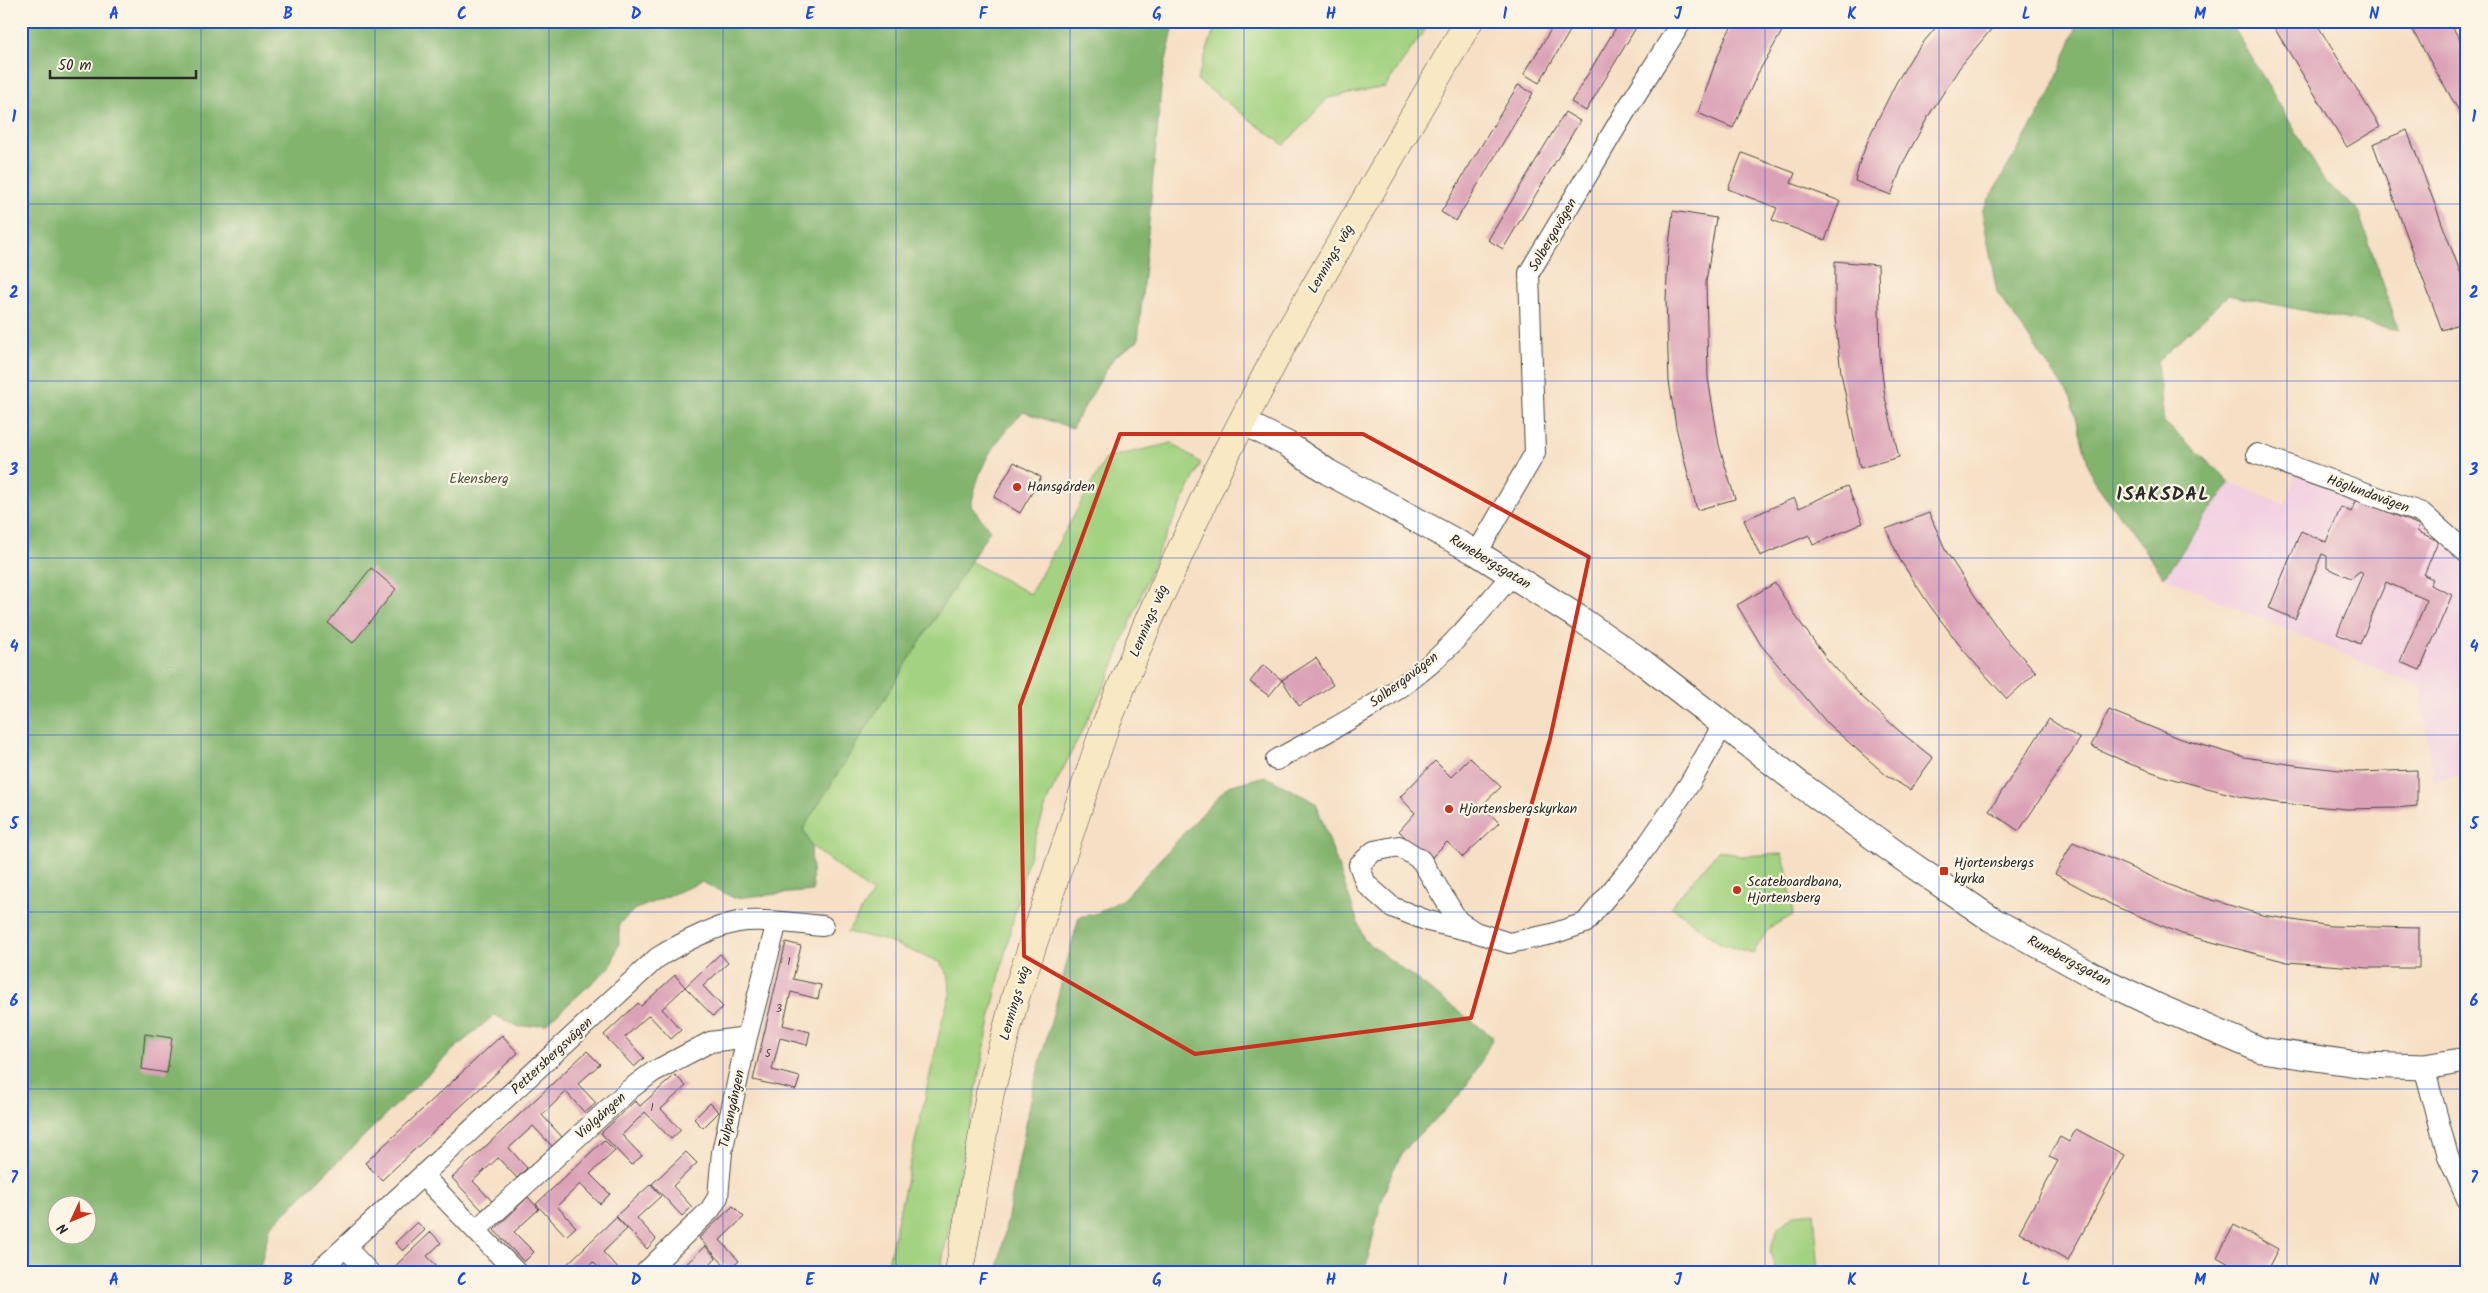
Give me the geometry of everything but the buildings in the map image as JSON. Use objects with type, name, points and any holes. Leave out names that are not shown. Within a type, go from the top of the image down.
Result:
[{"type":"main road","name":"Lennings väg","points":[[958,1272],[990,1093],[1016,995],[1105,727],[1185,537],[1284,341],[1470,21]]},
{"type":"street","name":"Solbergavägen","points":[[1477,553],[1535,452],[1529,273],[1682,21]]},
{"type":"street","name":"Runebergsgatan","points":[[1243,422],[1287,444],[1328,472],[1477,553],[1512,575],[1644,663],[1724,723],[1801,785],[1908,862],[1992,919],[2094,976],[2159,1007],[2261,1050],[2364,1065],[2424,1067],[2467,1060]]},
{"type":"street","name":"Höglundavägen","points":[[2257,454],[2422,513],[2467,554]]},
{"type":"street","name":"Solbergavägen","points":[[1276,760],[1385,698],[1430,665],[1476,618],[1512,575]]},
{"type":"street","points":[[1475,932],[1458,922],[1421,860],[1400,846],[1374,851],[1360,865],[1366,884],[1392,907],[1428,921],[1475,932],[1509,943],[1552,934],[1585,923],[1637,860],[1690,783],[1724,723]]},
{"type":"street","name":"Pettersbergsvägen","points":[[318,1272],[657,958],[677,945],[744,921],[822,926]]},
{"type":"street","name":"Tulpangången","points":[[646,1272],[710,1210],[718,1197],[722,1152],[747,1037],[777,922]]},
{"type":"street","name":"Violgången","points":[[476,1230],[630,1089],[653,1072],[710,1042],[747,1037]]},
{"type":"street","points":[[2424,1067],[2448,1156],[2467,1199]]},
{"type":"street","points":[[423,1176],[516,1272]]},
{"type":"street","points":[[345,1247],[369,1272]]},
{"type":"highlighted area","points":[[1120,434],[1363,434],[1589,557],[1550,739],[1471,1018],[1195,1054],[1024,956],[1020,706]]},
{"type":"shaded area","points":[[2297,472],[2421,521],[2456,553],[2467,568],[2467,775],[2433,780],[2420,687],[2164,577],[2230,482],[2285,505]]},
{"type":"green space","name":"Ekensberg","points":[[21,21],[1175,21],[1162,78],[1138,341],[1114,357],[1072,428],[1023,412],[989,454],[979,476],[971,506],[990,530],[803,829],[811,846],[813,891],[734,898],[702,882],[634,910],[619,924],[619,943],[611,966],[546,1024],[520,1027],[494,1015],[453,1050],[270,1227],[259,1272],[21,1272]]},
{"type":"green space","points":[[1217,21],[1431,21],[1385,87],[1328,98],[1284,145],[1197,80]]},
{"type":"green space","points":[[2079,21],[2230,21],[2327,185],[2357,208],[2399,330],[2228,295],[2157,362],[2164,422],[2230,482],[2164,577],[2092,478],[2071,398],[1997,292],[1982,211],[2050,94]]},
{"type":"green space","points":[[1172,443],[1201,463],[1158,552],[1109,677],[1048,799],[1026,867],[996,990],[940,1272],[886,1272],[942,1021],[950,994],[949,977],[940,962],[884,940],[847,932],[873,893],[811,846],[803,829],[970,561],[1030,594],[1106,458]]},
{"type":"green space","points":[[1265,776],[1316,803],[1364,940],[1493,1037],[1480,1062],[1466,1086],[1454,1101],[1418,1135],[1399,1159],[1382,1200],[1365,1272],[997,1272],[1033,1089],[1079,917],[1098,913],[1123,899],[1228,786]]},
{"type":"green space","name":"Scateboardbana, Hjortensberg","points":[[1719,850],[1740,856],[1782,854],[1788,874],[1793,915],[1769,928],[1753,953],[1721,944],[1671,906]]},
{"type":"green space","points":[[1814,1212],[1819,1272],[1776,1272],[1770,1251],[1778,1228],[1795,1214]]},
{"type":"place","name":"Hansgården","points":[[1017,487]]},
{"type":"place","name":"Hjortensbergskyrkan","points":[[1449,809]]},
{"type":"place","name":"Hjortensbergs kyrka","points":[[1944,871]]},
{"type":"place","name":"Scateboardbana, Hjortensberg","points":[[1737,890]]},
{"type":"district","name":"ISAKSDAL","points":[[2163,495]]}]
